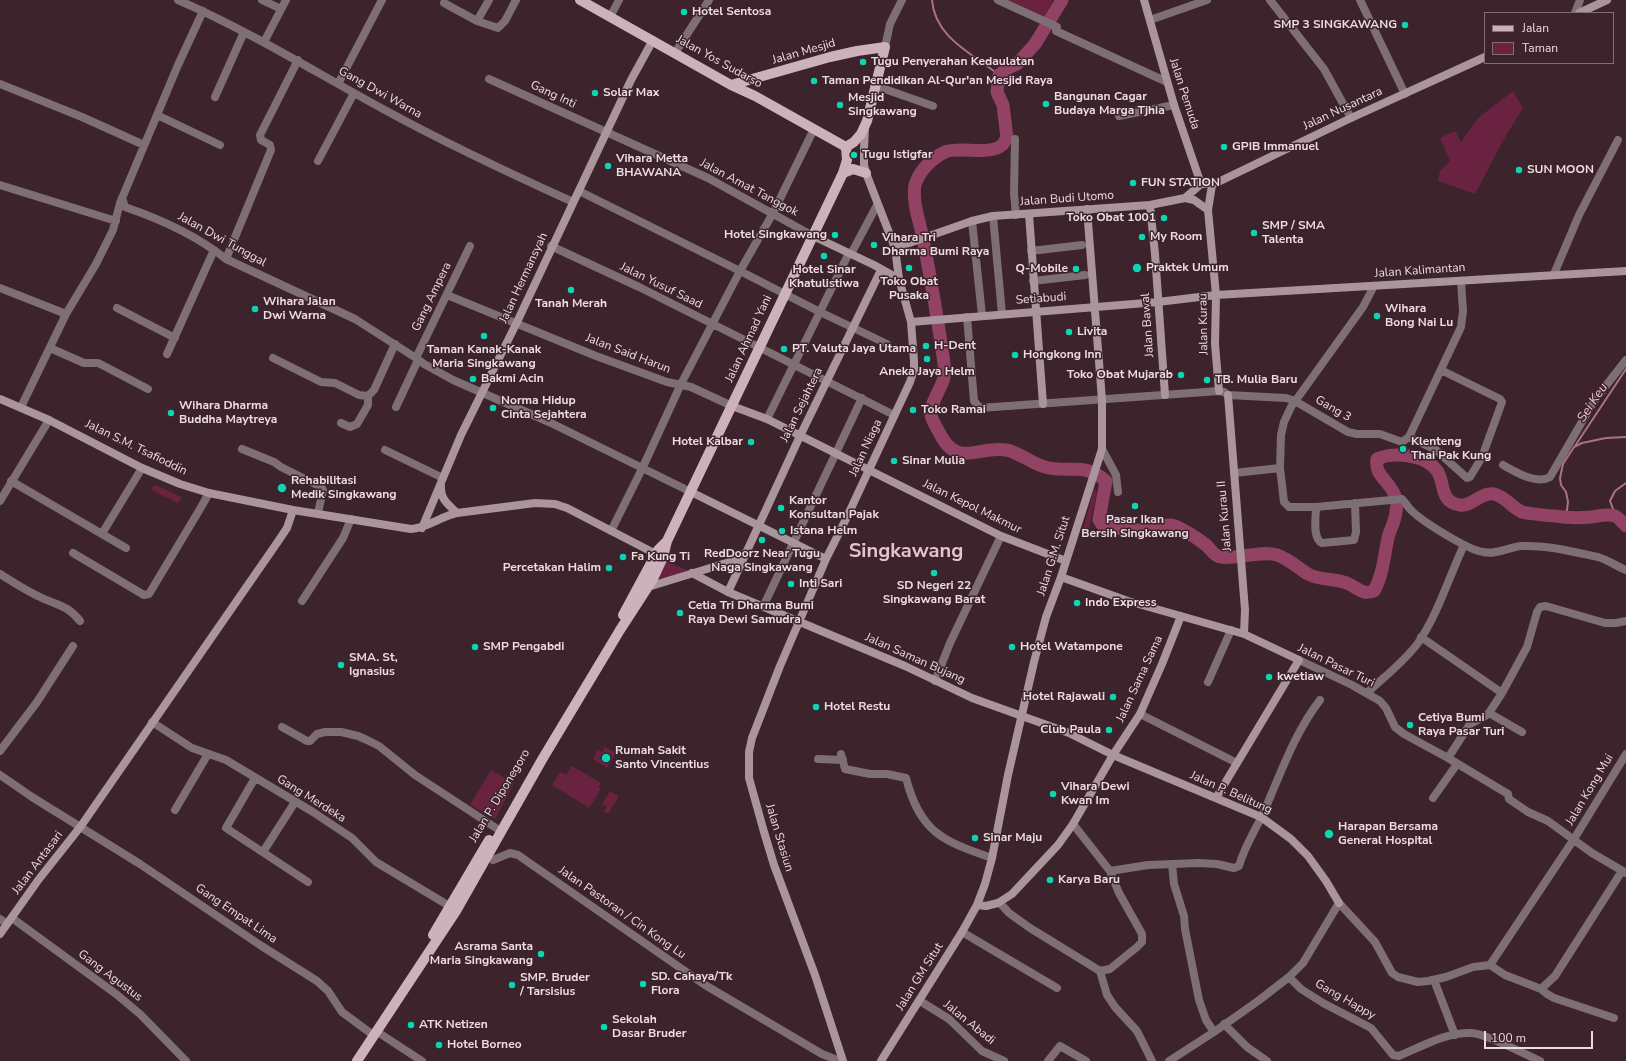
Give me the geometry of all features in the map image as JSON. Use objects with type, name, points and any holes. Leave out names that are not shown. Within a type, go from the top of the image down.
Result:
[{"type":"main road","name":"Jalan Yos Sudarso","points":[[580,0],[731,85],[755,96],[846,147]]},
{"type":"main road","name":"Jalan Mesjid","points":[[731,85],[761,78],[830,57],[885,47]]},
{"type":"main road","points":[[846,147],[854,142],[861,134],[865,126],[871,109],[885,47]]},
{"type":"main road","points":[[755,96],[761,78]]},
{"type":"main road","name":"Jalan Ahmad Yani","points":[[667,541],[843,173],[846,160],[846,147]]},
{"type":"main road","points":[[843,173],[853,169],[866,173]]},
{"type":"main road","name":"Jalan P. Diponegoro","points":[[357,1061],[373,1032],[451,907],[464,891],[496,828],[602,647],[623,615],[656,554],[667,541]]},
{"type":"main road","name":"Jalan P. Diponegoro","points":[[349,1061],[373,1032],[426,959],[464,891],[543,758],[648,587],[663,557],[667,541]]},
{"type":"street","name":"Gang Dwi Warna","points":[[178,0],[264,42],[354,93],[456,147],[573,202]]},
{"type":"street","points":[[262,0],[281,9]]},
{"type":"street","points":[[264,42],[286,0]]},
{"type":"street","points":[[338,84],[382,0]]},
{"type":"street","points":[[477,21],[489,0]]},
{"type":"street","points":[[444,4],[477,21],[498,28],[505,21],[516,0]]},
{"type":"street","points":[[610,17],[619,0]]},
{"type":"street","points":[[675,53],[709,0]]},
{"type":"street","points":[[885,47],[890,24],[902,0]]},
{"type":"street","points":[[998,0],[1046,21],[1057,27],[1056,31],[1167,82]]},
{"type":"street","name":"Jalan Pemuda","points":[[1144,0],[1174,105],[1201,184]]},
{"type":"street","points":[[1150,20],[1207,0]]},
{"type":"street","points":[[1270,0],[1324,69],[1351,118]]},
{"type":"street","points":[[1360,0],[1405,94]]},
{"type":"street","points":[[1575,12],[1580,0]]},
{"type":"street","points":[[1581,12],[1607,0]]},
{"type":"street","points":[[117,220],[118,209],[122,198],[203,11]]},
{"type":"street","points":[[215,97],[244,32]]},
{"type":"street","name":"Jalan Hermansyah","points":[[422,528],[442,479],[516,322],[631,80],[653,40]]},
{"type":"street","name":"Jalan Nusantara","points":[[1212,186],[1351,118],[1484,57]]},
{"type":"street","points":[[226,259],[271,150],[270,145],[261,140],[260,135],[298,60]]},
{"type":"street","name":"Gang Inti","points":[[489,79],[607,133]]},
{"type":"street","points":[[0,84],[82,117],[144,145]]},
{"type":"street","points":[[876,86],[933,106]]},
{"type":"street","points":[[318,161],[354,93]]},
{"type":"street","points":[[1119,116],[1174,105]]},
{"type":"street","points":[[158,115],[220,145]]},
{"type":"street","points":[[865,126],[864,153],[866,173],[877,205],[896,248],[899,279],[911,322]]},
{"type":"street","points":[[611,531],[642,469],[680,384],[711,324],[773,213],[814,129]]},
{"type":"street","name":"Jalan Amat Tanggok","points":[[607,133],[708,178],[813,236]]},
{"type":"street","points":[[1015,139],[1014,194],[1016,215]]},
{"type":"street","points":[[1554,274],[1579,215],[1618,140]]},
{"type":"street","points":[[1201,184],[1212,186]]},
{"type":"street","name":"Jalan Budi Utomo","points":[[896,248],[972,221],[993,216],[1150,205],[1185,198],[1201,184]]},
{"type":"street","points":[[0,185],[117,220]]},
{"type":"street","name":"Jalan Kurau","points":[[1212,186],[1208,210],[1216,295],[1215,344],[1219,391]]},
{"type":"street","points":[[579,191],[887,344]]},
{"type":"street","points":[[21,407],[66,314],[102,252],[117,220],[125,207],[122,198]]},
{"type":"street","points":[[1185,198],[1194,200],[1208,210]]},
{"type":"street","points":[[767,420],[850,253],[877,205]]},
{"type":"street","name":"Jalan Bawal","points":[[1150,205],[1165,395]]},
{"type":"street","name":"Jalan Dwi Tunggal","points":[[125,207],[149,215],[214,250],[226,259],[354,319],[452,380],[548,422],[691,492]]},
{"type":"street","name":"Jalan G.M. Situt","points":[[977,905],[992,858],[1021,717],[1046,617],[1061,577],[1102,449],[1102,400],[1087,209]]},
{"type":"street","points":[[1028,214],[1043,404]]},
{"type":"street","points":[[993,216],[1002,314]]},
{"type":"street","points":[[972,221],[982,315]]},
{"type":"street","points":[[813,236],[850,253],[899,279]]},
{"type":"street","points":[[1031,251],[1082,245]]},
{"type":"street","name":"Gang Ampera","points":[[396,407],[446,295],[470,246]]},
{"type":"street","name":"Jalan Yusuf Saad","points":[[552,246],[639,287],[894,415]]},
{"type":"street","points":[[167,354],[214,250]]},
{"type":"street","name":"Jalan Sejahtera","points":[[728,592],[800,436],[881,270]]},
{"type":"street","name":"Jalan Kalimantan","points":[[1216,295],[1461,281],[1554,274],[1626,271]]},
{"type":"street","points":[[1033,281],[1085,275]]},
{"type":"street","points":[[1441,370],[1500,399],[1502,402],[1482,457],[1470,477],[1467,478],[1436,450],[1409,437],[1461,327],[1463,311],[1461,281]]},
{"type":"street","points":[[1374,286],[1362,308],[1295,401],[1284,422],[1281,436],[1280,468],[1284,502],[1286,506],[1292,508],[1316,507],[1400,499],[1404,501],[1421,519],[1464,545],[1486,553],[1521,546],[1567,551],[1604,559],[1626,570]]},
{"type":"street","points":[[0,288],[66,314]]},
{"type":"street","name":"Jalan Said Harun","points":[[446,295],[516,322],[596,356],[667,382],[691,387],[732,406]]},
{"type":"street","name":"Setiabudi","points":[[911,322],[982,315],[1158,302],[1216,295]]},
{"type":"street","points":[[117,308],[175,338]]},
{"type":"street","name":"Gang 3","points":[[967,317],[975,404],[980,408],[1219,391],[1228,395],[1279,397],[1295,401],[1348,432],[1357,434],[1380,434],[1402,442],[1409,437]]},
{"type":"street","name":"Jalan Niaga","points":[[800,623],[826,559],[910,382],[914,370],[911,322]]},
{"type":"street","points":[[341,423],[350,427],[357,424],[368,405],[368,396],[374,390],[395,344]]},
{"type":"street","points":[[50,348],[84,363],[98,363],[148,389]]},
{"type":"street","points":[[273,358],[321,382],[335,383],[359,395],[368,396]]},
{"type":"street","points":[[1503,465],[1536,479],[1542,480],[1550,477],[1594,401],[1626,360]]},
{"type":"street","name":"Jalan Kurau II","points":[[1228,395],[1245,610],[1244,634]]},
{"type":"street","points":[[763,607],[862,398]]},
{"type":"street","name":"Jalan S.M. Tsafioddin","points":[[0,399],[49,420],[142,468],[180,484],[209,493],[293,510],[318,513],[402,529],[422,528],[448,515],[457,513],[535,503],[550,503],[567,508],[656,554]]},
{"type":"street","name":"Jalan Kepol Makmur","points":[[732,406],[767,420],[836,453],[1001,536],[1066,561]]},
{"type":"street","points":[[0,501],[49,420]]},
{"type":"street","points":[[242,449],[274,462],[321,487],[323,490],[318,513]]},
{"type":"street","points":[[1102,449],[1116,475],[1118,492]]},
{"type":"street","points":[[385,450],[442,479],[442,497],[457,513]]},
{"type":"street","points":[[103,532],[142,468]]},
{"type":"street","points":[[1234,473],[1280,468]]},
{"type":"street","points":[[11,481],[126,548]]},
{"type":"street","points":[[691,492],[826,559]]},
{"type":"street","points":[[73,553],[144,595],[149,594],[209,493]]},
{"type":"street","points":[[1316,507],[1317,539],[1319,542],[1354,540],[1356,532],[1355,503]]},
{"type":"street","name":"Jalan Antasari","points":[[0,934],[6,920],[81,826],[279,540],[287,528],[293,510]]},
{"type":"street","points":[[302,601],[343,538],[350,519]]},
{"type":"street","points":[[935,681],[950,643],[1001,536]]},
{"type":"street","points":[[1367,693],[1410,652],[1421,637],[1438,606],[1464,545]]},
{"type":"street","points":[[648,587],[736,560],[746,552]]},
{"type":"street","name":"Jalan Saman Bujang","points":[[692,573],[728,592],[905,666],[972,698],[1021,717]]},
{"type":"street","points":[[0,574],[40,597],[55,602],[70,610],[80,621]]},
{"type":"street","name":"Jalan Pasar Turi","points":[[1061,577],[1128,600],[1244,634],[1367,693],[1380,701],[1386,708],[1395,727],[1404,734],[1508,794],[1509,799],[1528,812],[1548,821],[1592,853],[1624,872]]},
{"type":"street","points":[[1448,758],[1471,722],[1484,717],[1489,713],[1502,693],[1527,647],[1537,612],[1540,607],[1546,606],[1605,623],[1626,621]]},
{"type":"street","name":"Jalan Sama Sama","points":[[1000,903],[1012,894],[1030,876],[1058,845],[1073,824],[1113,755],[1140,714],[1181,616]]},
{"type":"street","name":"Jalan Stasiun","points":[[800,623],[780,666],[752,738],[749,752],[749,778],[774,864],[815,975],[841,1061]]},
{"type":"street","points":[[1208,682],[1231,630]]},
{"type":"street","points":[[1421,637],[1502,693]]},
{"type":"street","points":[[0,751],[37,702],[73,646]]},
{"type":"street","points":[[1216,798],[1299,660]]},
{"type":"street","points":[[1110,871],[1148,865],[1172,864],[1217,864],[1234,868],[1239,866],[1241,858],[1261,817],[1295,739],[1310,713],[1320,700]]},
{"type":"street","points":[[1489,713],[1522,732]]},
{"type":"street","points":[[1140,714],[1237,763]]},
{"type":"street","name":"Jalan P. Belitung","points":[[1021,717],[1069,733],[1113,755],[1261,817],[1291,839],[1308,856],[1326,881],[1339,903]]},
{"type":"street","name":"Gang Merdeka","points":[[152,722],[192,748],[226,760],[295,802],[352,838],[360,848],[381,865],[451,907]]},
{"type":"street","points":[[282,727],[307,741],[310,741],[320,732],[341,732],[358,736],[372,742],[415,775],[496,828]]},
{"type":"street","points":[[175,810],[208,754]]},
{"type":"street","name":"Jalan Kong Mui","points":[[1490,965],[1574,840],[1626,754]]},
{"type":"street","points":[[818,759],[842,757],[845,769],[870,774],[887,774],[906,778],[914,805],[926,824],[943,838],[992,858]]},
{"type":"street","points":[[1433,798],[1457,764]]},
{"type":"street","name":"Gang Empat Lima","points":[[0,775],[32,797],[140,864],[260,945],[317,981],[328,991],[342,1012],[422,1061]]},
{"type":"street","points":[[255,778],[226,826],[227,830],[308,882]]},
{"type":"street","points":[[263,852],[295,802]]},
{"type":"street","points":[[1073,824],[1110,871],[1119,893],[1142,934],[1142,942],[1137,947],[1110,969],[1100,971]]},
{"type":"street","name":"Jalan Pastoran / Cin Kong Lu","points":[[493,860],[510,853],[518,855],[705,985],[822,1054],[841,1061]]},
{"type":"street","points":[[1172,864],[1174,884],[1184,916],[1193,976],[1199,1000],[1212,1029]]},
{"type":"street","points":[[1541,989],[1555,976],[1624,872]]},
{"type":"street","points":[[977,905],[986,906],[1000,903],[1009,913],[1030,928],[1100,971],[1107,995],[1115,1007],[1137,1031],[1152,1061]]},
{"type":"street","points":[[1170,1061],[1212,1029],[1224,1024],[1258,1001],[1289,977],[1303,963],[1339,903],[1375,942],[1392,973],[1398,977],[1418,982],[1434,980],[1473,967],[1490,965],[1505,975],[1541,989],[1554,998],[1614,1018]]},
{"type":"street","name":"Jalan GM Situt","points":[[881,1061],[920,1001],[977,905]]},
{"type":"street","name":"Gang Agustus","points":[[6,920],[116,994],[140,1014],[186,1061]]},
{"type":"street","points":[[962,932],[1057,988]]},
{"type":"street","name":"Gang Happy","points":[[1289,977],[1301,988],[1338,1012],[1371,1028],[1396,1059],[1399,1056],[1434,1040],[1472,1033],[1479,1034],[1540,1061]]},
{"type":"street","points":[[1434,980],[1455,1035]]},
{"type":"street","name":"Jalan Abadi","points":[[920,1001],[949,1019],[982,1051],[1004,1061]]},
{"type":"street","points":[[1224,1024],[1247,1047],[1267,1061]]},
{"type":"street","points":[[1048,1061],[1060,1046],[1086,1061]]},
{"type":"green space","points":[[991,0],[1053,0],[1041,22]]},
{"type":"green space","points":[[1513,91],[1523,108],[1504,139],[1475,194],[1438,181],[1440,171],[1450,161],[1440,138],[1455,131],[1461,142],[1478,118]]},
{"type":"green space","points":[[155,485],[182,497],[178,503],[151,490]]},
{"type":"green space","points":[[1094,488],[1097,492],[1088,534],[1082,533]]},
{"type":"green space","points":[[664,560],[688,571],[661,579],[659,575]]},
{"type":"green space","points":[[605,747],[616,753],[607,768],[593,759],[598,750],[602,752]]},
{"type":"green space","points":[[572,766],[601,783],[598,787],[601,789],[589,808],[552,785],[560,772],[566,775]]},
{"type":"green space","points":[[491,770],[514,783],[495,819],[470,805]]},
{"type":"green space","points":[[610,791],[619,796],[608,814],[604,811],[607,807],[602,804]]},
{"type":"waterway","points":[[932,0],[940,25],[947,35],[956,44],[999,75]]},
{"type":"waterway","points":[[1062,0],[1035,44],[1017,64],[999,75],[997,92],[1003,105],[1007,138],[1003,144],[990,150],[951,150],[945,152],[935,158],[923,170],[915,185],[915,206],[929,270],[944,363],[944,378],[932,407],[931,415],[932,420],[947,445],[954,451],[961,453],[996,449],[1006,450],[1016,453],[1045,467],[1090,471],[1098,475],[1106,481],[1099,520],[1103,526],[1150,530],[1172,525],[1195,537],[1220,557],[1226,558],[1263,554],[1277,555],[1286,559],[1308,574],[1318,578],[1345,582],[1361,591],[1367,592],[1374,591],[1377,585],[1383,565],[1388,538],[1396,514],[1396,498],[1390,486],[1378,470],[1377,459],[1384,457],[1392,455],[1410,456],[1418,458],[1433,466],[1438,472],[1446,497],[1454,503],[1460,505],[1468,504],[1484,495],[1494,494],[1502,497],[1522,512],[1573,518],[1612,515],[1618,518],[1626,526]]},
{"type":"waterway","name":"Sei Keu","points":[[1575,446],[1626,369]]},
{"type":"waterway","points":[[1566,517],[1568,502],[1566,492],[1561,485],[1560,478],[1563,464],[1574,447],[1582,443],[1606,438],[1626,437]]},
{"type":"waterway","points":[[1616,517],[1610,501],[1615,491],[1626,483]]},
{"type":"place","name":"Hotel Sentosa","points":[[684,12]]},
{"type":"place","name":"SMP 3 SINGKAWANG","points":[[1405,25]]},
{"type":"place","name":"Tugu Penyerahan Kedaulatan","points":[[863,62]]},
{"type":"place","name":"Taman Pendidikan Al-Qur'an Mesjid Raya","points":[[814,81]]},
{"type":"place","name":"Solar Max","points":[[595,93]]},
{"type":"place","name":"Bangunan Cagar Budaya Marga Tjhia","points":[[1046,104]]},
{"type":"place","name":"Mesjid Singkawang","points":[[840,105]]},
{"type":"place","name":"GPIB Immanuel","points":[[1224,147]]},
{"type":"place","name":"Tugu Istigfar","points":[[854,155]]},
{"type":"place","name":"Vihara Metta BHAWANA","points":[[608,166]]},
{"type":"place","name":"SUN MOON","points":[[1519,170]]},
{"type":"place","name":"FUN STATION","points":[[1133,183]]},
{"type":"place","name":"Toko Obat 1001","points":[[1164,218]]},
{"type":"place","name":"SMP / SMA Talenta","points":[[1254,233]]},
{"type":"place","name":"Hotel Singkawang","points":[[835,235]]},
{"type":"place","name":"My Room","points":[[1142,237]]},
{"type":"place","name":"Vihara Tri Dharma Bumi Raya","points":[[874,245]]},
{"type":"place","name":"Hotel Sinar Khatulistiwa","points":[[824,256]]},
{"type":"place","name":"Toko Obat Pusaka","points":[[909,268]]},
{"type":"place","name":"Praktek Umum","points":[[1137,268]]},
{"type":"place","name":"Q-Mobile","points":[[1076,269]]},
{"type":"place","name":"Tanah Merah","points":[[571,290]]},
{"type":"place","name":"Wihara Jalan Dwi Warna","points":[[255,309]]},
{"type":"place","name":"Wihara Bong Nai Lu","points":[[1377,316]]},
{"type":"place","name":"Livita","points":[[1069,332]]},
{"type":"place","name":"Taman Kanak-Kanak Maria Singkawang","points":[[484,336]]},
{"type":"place","name":"H-Dent","points":[[926,346]]},
{"type":"place","name":"PT. Valuta Jaya Utama","points":[[784,349]]},
{"type":"place","name":"Hongkong Inn","points":[[1015,355]]},
{"type":"place","name":"Aneka Jaya Helm","points":[[927,359]]},
{"type":"place","name":"Toko Obat Mujarab","points":[[1181,375]]},
{"type":"place","name":"Bakmi Acin","points":[[473,379]]},
{"type":"place","name":"TB. Mulia Baru","points":[[1207,380]]},
{"type":"place","name":"Norma Hidup Cinta Sejahtera","points":[[493,408]]},
{"type":"place","name":"Toko Ramai","points":[[913,410]]},
{"type":"place","name":"Wihara Dharma Buddha Maytreya","points":[[171,413]]},
{"type":"place","name":"Hotel Kalbar","points":[[751,442]]},
{"type":"place","name":"Klenteng Thai Pak Kung","points":[[1403,449]]},
{"type":"place","name":"Sinar Mulia","points":[[894,461]]},
{"type":"place","name":"Rehabilitasi Medik Singkawang","points":[[282,488]]},
{"type":"place","name":"Pasar Ikan Bersih Singkawang","points":[[1135,506]]},
{"type":"place","name":"Kantor Konsultan Pajak","points":[[781,508]]},
{"type":"place","name":"Istana Helm","points":[[782,531]]},
{"type":"place","name":"RedDoorz Near Tugu Naga Singkawang","points":[[762,540]]},
{"type":"place","name":"Fa Kung Ti","points":[[623,557]]},
{"type":"place","name":"Percetakan Halim","points":[[609,568]]},
{"type":"place","name":"SD Negeri 22 Singkawang Barat","points":[[934,573]]},
{"type":"place","name":"Inti Sari","points":[[791,584]]},
{"type":"place","name":"Indo Express","points":[[1077,603]]},
{"type":"place","name":"Cetia Tri Dharma Bumi Raya Dewi Samudra","points":[[680,613]]},
{"type":"place","name":"SMP Pengabdi","points":[[475,647]]},
{"type":"place","name":"Hotel Watampone","points":[[1012,647]]},
{"type":"place","name":"SMA. St, Ignasius","points":[[341,665]]},
{"type":"place","name":"kwetiaw","points":[[1269,677]]},
{"type":"place","name":"Hotel Rajawali","points":[[1113,697]]},
{"type":"place","name":"Hotel Restu","points":[[816,707]]},
{"type":"place","name":"Cetiya Bumi Raya Pasar Turi","points":[[1410,725]]},
{"type":"place","name":"Club Paula","points":[[1109,730]]},
{"type":"place","name":"Rumah Sakit Santo Vincentius","points":[[606,758]]},
{"type":"place","name":"Vihara Dewi Kwan Im","points":[[1053,794]]},
{"type":"place","name":"Harapan Bersama General Hospital","points":[[1329,834]]},
{"type":"place","name":"Sinar Maju","points":[[975,838]]},
{"type":"place","name":"Karya Baru","points":[[1050,880]]},
{"type":"place","name":"Asrama Santa Maria Singkawang","points":[[541,954]]},
{"type":"place","name":"SD. Cahaya/Tk Flora","points":[[643,984]]},
{"type":"place","name":"SMP. Bruder / Tarsisius","points":[[512,985]]},
{"type":"place","name":"ATK Netizen","points":[[411,1025]]},
{"type":"place","name":"Sekolah Dasar Bruder","points":[[604,1027]]},
{"type":"place","name":"Hotel Borneo","points":[[439,1045]]},
{"type":"district","name":"Singkawang","points":[[906,552]]}]
